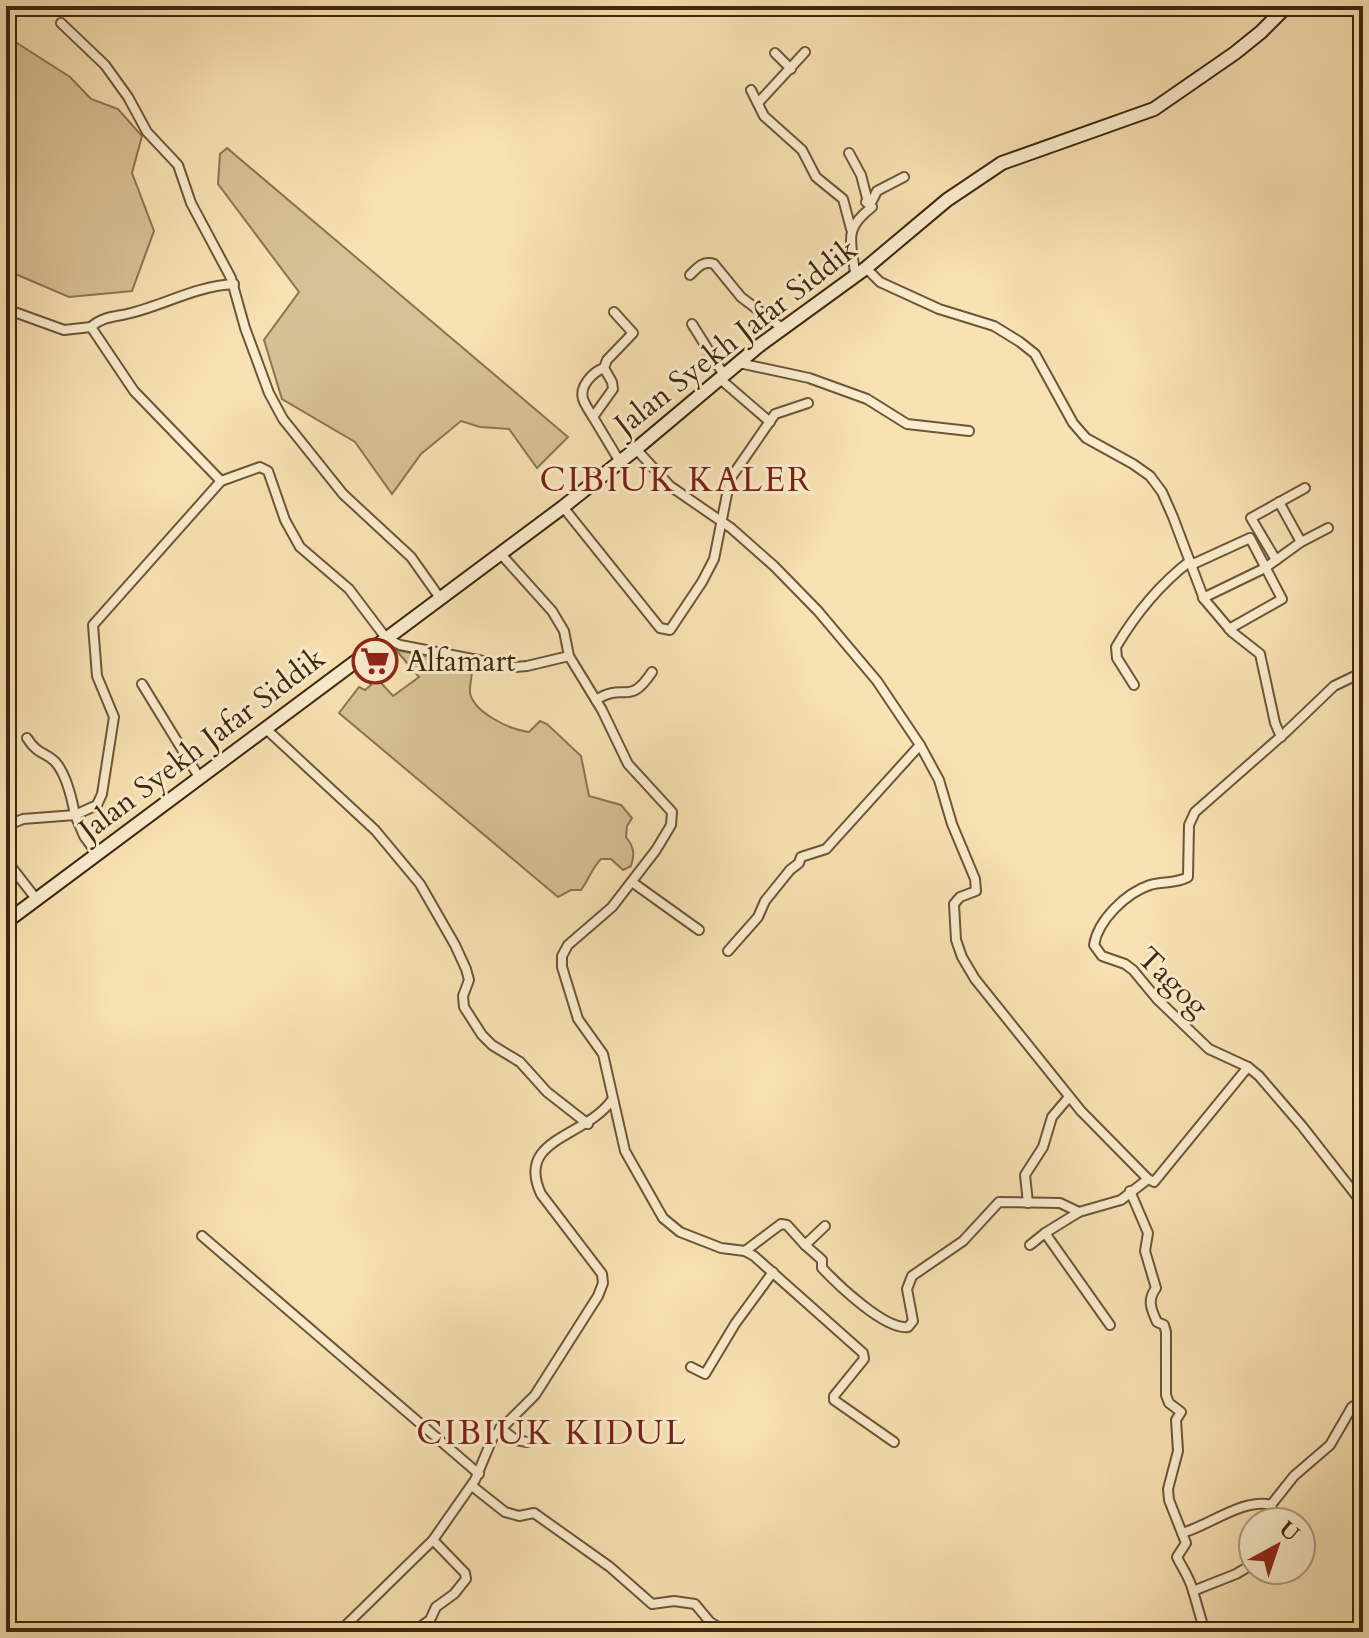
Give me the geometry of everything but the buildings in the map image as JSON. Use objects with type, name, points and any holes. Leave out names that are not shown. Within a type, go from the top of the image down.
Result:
[{"type":"main road","name":"Jalan Syekh Jafar Siddik","points":[[6,922],[563,507],[722,376],[860,271],[940,205],[991,169],[1154,109],[1243,47],[1287,6]]},
{"type":"street","points":[[61,23],[105,65],[147,132],[178,165],[191,203],[234,284],[245,328],[269,393],[283,419],[343,494],[411,557],[440,598]]},
{"type":"street","points":[[758,103],[805,52]]},
{"type":"street","points":[[775,53],[791,69]]},
{"type":"street","points":[[751,90],[766,119],[806,154],[816,177],[843,199],[860,271],[939,309],[994,326],[1028,347],[1040,362],[1079,431],[1095,445],[1133,464],[1157,485],[1203,598],[1229,629],[1260,654],[1281,737],[1334,686],[1363,672]]},
{"type":"street","points":[[849,153],[861,175],[866,202],[872,207],[851,229]]},
{"type":"street","points":[[868,202],[877,191],[904,177]]},
{"type":"street","points":[[690,275],[701,265],[708,262],[714,264],[736,292],[782,328]]},
{"type":"street","points":[[6,309],[64,330],[91,327],[104,318],[130,314],[205,288],[234,284]]},
{"type":"street","points":[[593,417],[613,389],[604,368],[607,360],[633,333],[614,312]]},
{"type":"street","points":[[692,324],[722,376],[770,422]]},
{"type":"street","points":[[91,327],[134,391],[221,481]]},
{"type":"street","points":[[739,363],[809,378],[867,399],[907,424],[969,431]]},
{"type":"street","points":[[604,368],[589,379],[583,390],[583,398],[620,462]]},
{"type":"street","points":[[563,507],[660,628],[667,631],[673,628],[708,573],[722,522],[728,483],[775,414],[808,403]]},
{"type":"street","points":[[636,449],[670,486],[722,522],[774,566],[818,611],[877,681],[920,745],[939,780],[976,888],[974,893],[960,897],[954,904],[956,940],[962,957],[975,979],[1091,1123],[1154,1182],[1248,1067]]},
{"type":"street","points":[[6,826],[23,819],[75,815],[94,808],[101,800],[114,721],[113,709],[97,676],[93,625],[221,481],[260,467],[268,471],[285,520],[297,542],[349,589],[386,638],[400,645],[515,667],[569,656]]},
{"type":"street","points":[[1276,560],[1251,518],[1305,488]]},
{"type":"street","points":[[1279,502],[1301,542]]},
{"type":"street","points":[[1203,598],[1265,568],[1301,542],[1328,528]]},
{"type":"street","points":[[1134,685],[1117,658],[1116,647],[1144,604],[1159,586],[1190,563],[1250,538],[1282,599],[1229,629]]},
{"type":"street","points":[[500,553],[552,611],[564,631],[569,656],[596,700],[628,764],[672,812],[671,825],[632,882],[612,907],[568,945],[561,962],[578,1019],[603,1054],[630,1163],[666,1223],[680,1232],[721,1248],[745,1251],[773,1272],[865,1356],[833,1398],[837,1404],[894,1442]]},
{"type":"street","points":[[596,700],[609,692],[638,690],[652,672]]},
{"type":"street","points":[[142,684],[199,777]]},
{"type":"street","points":[[265,728],[375,830],[420,884],[466,969],[469,980],[463,996],[464,1007],[482,1035],[520,1062],[547,1092],[588,1124]]},
{"type":"street","name":"Tagog","points":[[1281,737],[1193,815],[1189,832],[1188,877],[1148,886],[1131,896],[1104,922],[1094,945],[1102,956],[1133,970],[1157,999],[1209,1049],[1248,1067],[1278,1095],[1363,1204]]},
{"type":"street","points":[[27,738],[35,751],[57,763],[84,836],[97,854]]},
{"type":"street","points":[[728,951],[758,917],[765,901],[801,857],[829,846],[850,819],[920,745]]},
{"type":"street","points":[[6,860],[37,900]]},
{"type":"street","points":[[632,882],[699,930]]},
{"type":"street","points":[[1028,1203],[1025,1175],[1043,1147],[1052,1117],[1069,1097]]},
{"type":"street","points":[[339,1632],[433,1540],[472,1486],[491,1441],[500,1428],[535,1395],[598,1296],[603,1283],[602,1274],[593,1258],[552,1212],[541,1194],[535,1175],[536,1161],[545,1148],[588,1124],[612,1100]]},
{"type":"street","points":[[1030,1245],[1079,1212],[1121,1200],[1148,1179]]},
{"type":"street","points":[[1130,1191],[1148,1233],[1145,1251],[1156,1288],[1150,1305],[1157,1322],[1164,1325],[1166,1332],[1166,1395],[1169,1403],[1181,1412],[1176,1420],[1178,1451],[1168,1489],[1169,1500],[1186,1543],[1177,1557],[1183,1570],[1189,1574],[1202,1622]]},
{"type":"street","points":[[745,1251],[781,1224],[787,1225],[822,1260],[822,1268],[840,1286],[892,1326],[908,1327],[912,1324],[913,1315],[907,1289],[912,1276],[963,1241],[999,1202],[1060,1203],[1079,1212]]},
{"type":"street","points":[[805,1245],[825,1226]]},
{"type":"street","points":[[1045,1233],[1110,1325]]},
{"type":"street","points":[[202,1236],[479,1474]]},
{"type":"street","points":[[691,1367],[705,1374],[735,1324],[773,1272]]},
{"type":"street","points":[[1182,1533],[1246,1505],[1259,1502],[1271,1505],[1294,1476],[1330,1445],[1352,1407],[1363,1401]]},
{"type":"street","points":[[500,1428],[516,1440],[527,1442]]},
{"type":"street","points":[[472,1486],[505,1512],[519,1516],[534,1513],[610,1567],[638,1595],[652,1604],[674,1601],[695,1604],[710,1622],[726,1632]]},
{"type":"street","points":[[413,1632],[430,1620],[436,1607],[454,1594],[466,1579],[465,1573],[433,1540]]},
{"type":"street","points":[[1193,1591],[1237,1573]]},
{"type":"shaded area","points":[[6,36],[70,77],[91,99],[118,109],[142,136],[132,173],[154,231],[132,291],[69,297],[6,270]]},
{"type":"shaded area","points":[[227,148],[568,437],[537,468],[509,429],[480,427],[461,421],[421,454],[392,494],[355,442],[282,399],[264,340],[299,292],[218,184],[220,154]]},
{"type":"shaded area","points":[[396,650],[445,660],[458,666],[472,666],[470,693],[473,700],[486,714],[503,724],[529,732],[540,721],[547,724],[581,756],[589,796],[621,805],[632,818],[626,837],[633,851],[631,866],[623,870],[611,859],[601,859],[581,890],[571,890],[558,897],[339,713],[359,687],[365,690],[371,685],[368,680],[373,674],[393,696],[419,677]]},
{"type":"place","name":"Alfamart","points":[[375,661]]},
{"type":"district","name":"CIBIUK KALER","points":[[676,480]]},
{"type":"district","name":"CIBIUK KIDUL","points":[[552,1433]]}]
